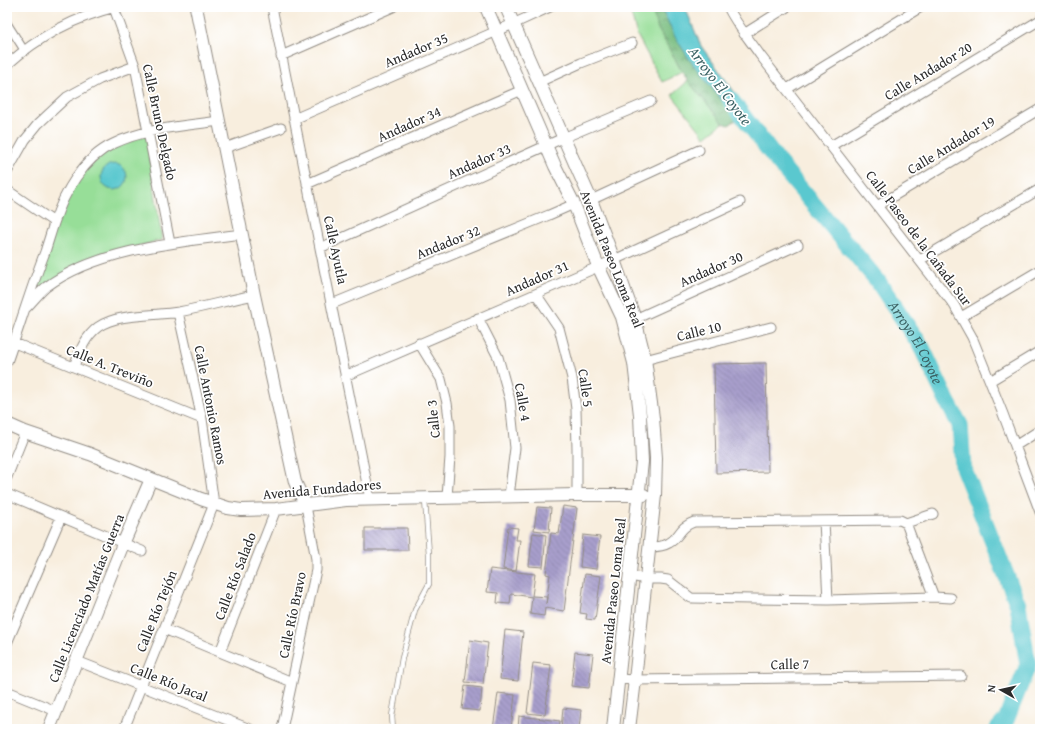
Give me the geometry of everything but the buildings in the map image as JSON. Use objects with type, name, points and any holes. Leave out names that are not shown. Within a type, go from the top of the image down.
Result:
[{"type":"street","points":[[7,65],[38,40],[60,28],[115,7]]},
{"type":"street","name":"Calle Bruno Delgado","points":[[115,7],[135,66],[170,244]]},
{"type":"street","points":[[196,7],[254,294],[295,482],[306,506]]},
{"type":"street","name":"Calle Ayutla","points":[[272,7],[370,499]]},
{"type":"street","points":[[281,56],[393,7]]},
{"type":"street","name":"Avenida Paseo Loma Real","points":[[486,7],[574,204],[598,266],[622,317],[640,361]]},
{"type":"street","name":"Avenida Paseo Loma Real","points":[[506,7],[591,200],[635,319],[644,389],[656,458],[655,495],[650,548],[629,729]]},
{"type":"street","name":"Andador 35","points":[[294,119],[550,7]]},
{"type":"street","name":"Calle Paseo de la Cañada Sur","points":[[728,7],[744,34],[920,260],[961,317],[972,337],[990,381],[1040,512]]},
{"type":"street","points":[[744,34],[787,7]]},
{"type":"street","points":[[787,89],[921,7]]},
{"type":"street","name":"Calle Andador 20","points":[[831,146],[1040,20]]},
{"type":"street","points":[[7,22],[24,50]]},
{"type":"street","points":[[540,82],[581,63],[632,43]]},
{"type":"street","points":[[7,172],[29,135],[38,124],[67,97],[100,78],[135,66]]},
{"type":"street","name":"Andador 34","points":[[307,184],[522,90]]},
{"type":"street","name":"Andador 33","points":[[320,248],[564,138],[651,101]]},
{"type":"street","name":"Calle Andador 19","points":[[877,206],[1040,109]]},
{"type":"street","points":[[7,362],[10,341],[25,309],[54,222],[67,193],[78,176],[98,153],[116,143],[148,132],[220,121]]},
{"type":"street","points":[[225,148],[281,128]]},
{"type":"street","points":[[591,200],[699,150]]},
{"type":"street","points":[[920,260],[1040,189]]},
{"type":"street","points":[[7,190],[54,222]]},
{"type":"street","name":"Andador 31","points":[[345,376],[614,260],[740,202]]},
{"type":"street","name":"Andador 32","points":[[332,304],[574,204]]},
{"type":"street","points":[[25,309],[45,288],[62,277],[86,266],[127,253],[170,244],[242,234]]},
{"type":"street","name":"Andador 30","points":[[635,319],[798,245]]},
{"type":"street","points":[[961,317],[1040,270]]},
{"type":"street","points":[[74,366],[82,345],[99,327],[123,318],[178,312],[254,294]]},
{"type":"street","name":"Calle 5","points":[[536,294],[559,328],[572,378],[576,409],[577,495]]},
{"type":"street","name":"Calle Antonio Ramos","points":[[178,312],[202,419],[214,504]]},
{"type":"street","name":"Calle 4","points":[[478,318],[498,357],[510,400],[515,448],[509,496]]},
{"type":"street","name":"Calle 10","points":[[640,361],[771,327]]},
{"type":"street","name":"Calle A. Treviño","points":[[10,341],[202,419]]},
{"type":"street","name":"Calle 3","points":[[419,343],[441,379],[447,403],[450,426],[450,457],[446,497]]},
{"type":"street","points":[[990,381],[1040,351]]},
{"type":"street","name":"Avenida Paseo Loma Real","points":[[613,729],[630,576],[637,495],[642,462],[644,389]]},
{"type":"street","name":"Avenida Fundadores","points":[[7,424],[25,432],[90,454],[214,504],[241,510],[276,509],[346,500],[370,499],[655,495]]},
{"type":"street","points":[[1015,446],[1040,430]]},
{"type":"street","points":[[7,477],[25,432]]},
{"type":"street","name":"Calle Licenciado Matías Guerra","points":[[49,729],[151,479]]},
{"type":"street","points":[[7,494],[142,551]]},
{"type":"street","name":"Calle Río Tejón","points":[[124,729],[214,504]]},
{"type":"street","name":"Calle Río Bravo","points":[[282,729],[316,570],[316,559],[306,506]]},
{"type":"street","name":"Calle Río Salado","points":[[220,652],[276,509]]},
{"type":"street","points":[[906,523],[933,514]]},
{"type":"street","points":[[7,643],[11,623],[61,517]]},
{"type":"street","points":[[650,548],[669,544],[676,538],[681,530],[688,524],[694,522],[900,520],[906,523],[934,597]]},
{"type":"street","points":[[824,521],[828,600]]},
{"type":"street","points":[[630,576],[646,579],[668,580],[692,598],[828,600],[934,597],[951,598]]},
{"type":"street","points":[[164,629],[292,682]]},
{"type":"street","name":"Calle Río Jacal","points":[[77,661],[250,729]]},
{"type":"street","name":"Calle 7","points":[[619,679],[961,676]]},
{"type":"street","points":[[7,691],[56,711]]},
{"type":"lane","points":[[393,729],[392,716],[402,658],[415,610],[429,584],[429,554],[425,498]]},
{"type":"green space","points":[[629,7],[651,7],[658,29],[682,72],[662,82],[637,35]]},
{"type":"green space","points":[[651,7],[661,7],[666,18],[737,119],[729,125],[723,123],[682,72],[658,29]]},
{"type":"green space","points":[[688,81],[723,123],[705,137],[672,95]]},
{"type":"green space","points":[[146,132],[162,240],[102,256],[28,303],[67,193],[92,159]]},
{"type":"water","points":[[661,7],[685,7],[701,46],[749,112],[738,121],[691,62],[675,37]]},
{"type":"water","points":[[114,164],[123,168],[127,177],[123,186],[114,190],[105,186],[101,177],[105,168]]},
{"type":"waterway","name":"Arroyo El Coyote","points":[[730,99],[778,162],[877,280],[921,346],[960,425],[963,467],[1018,605],[1028,665],[1006,720],[998,729]]}]
